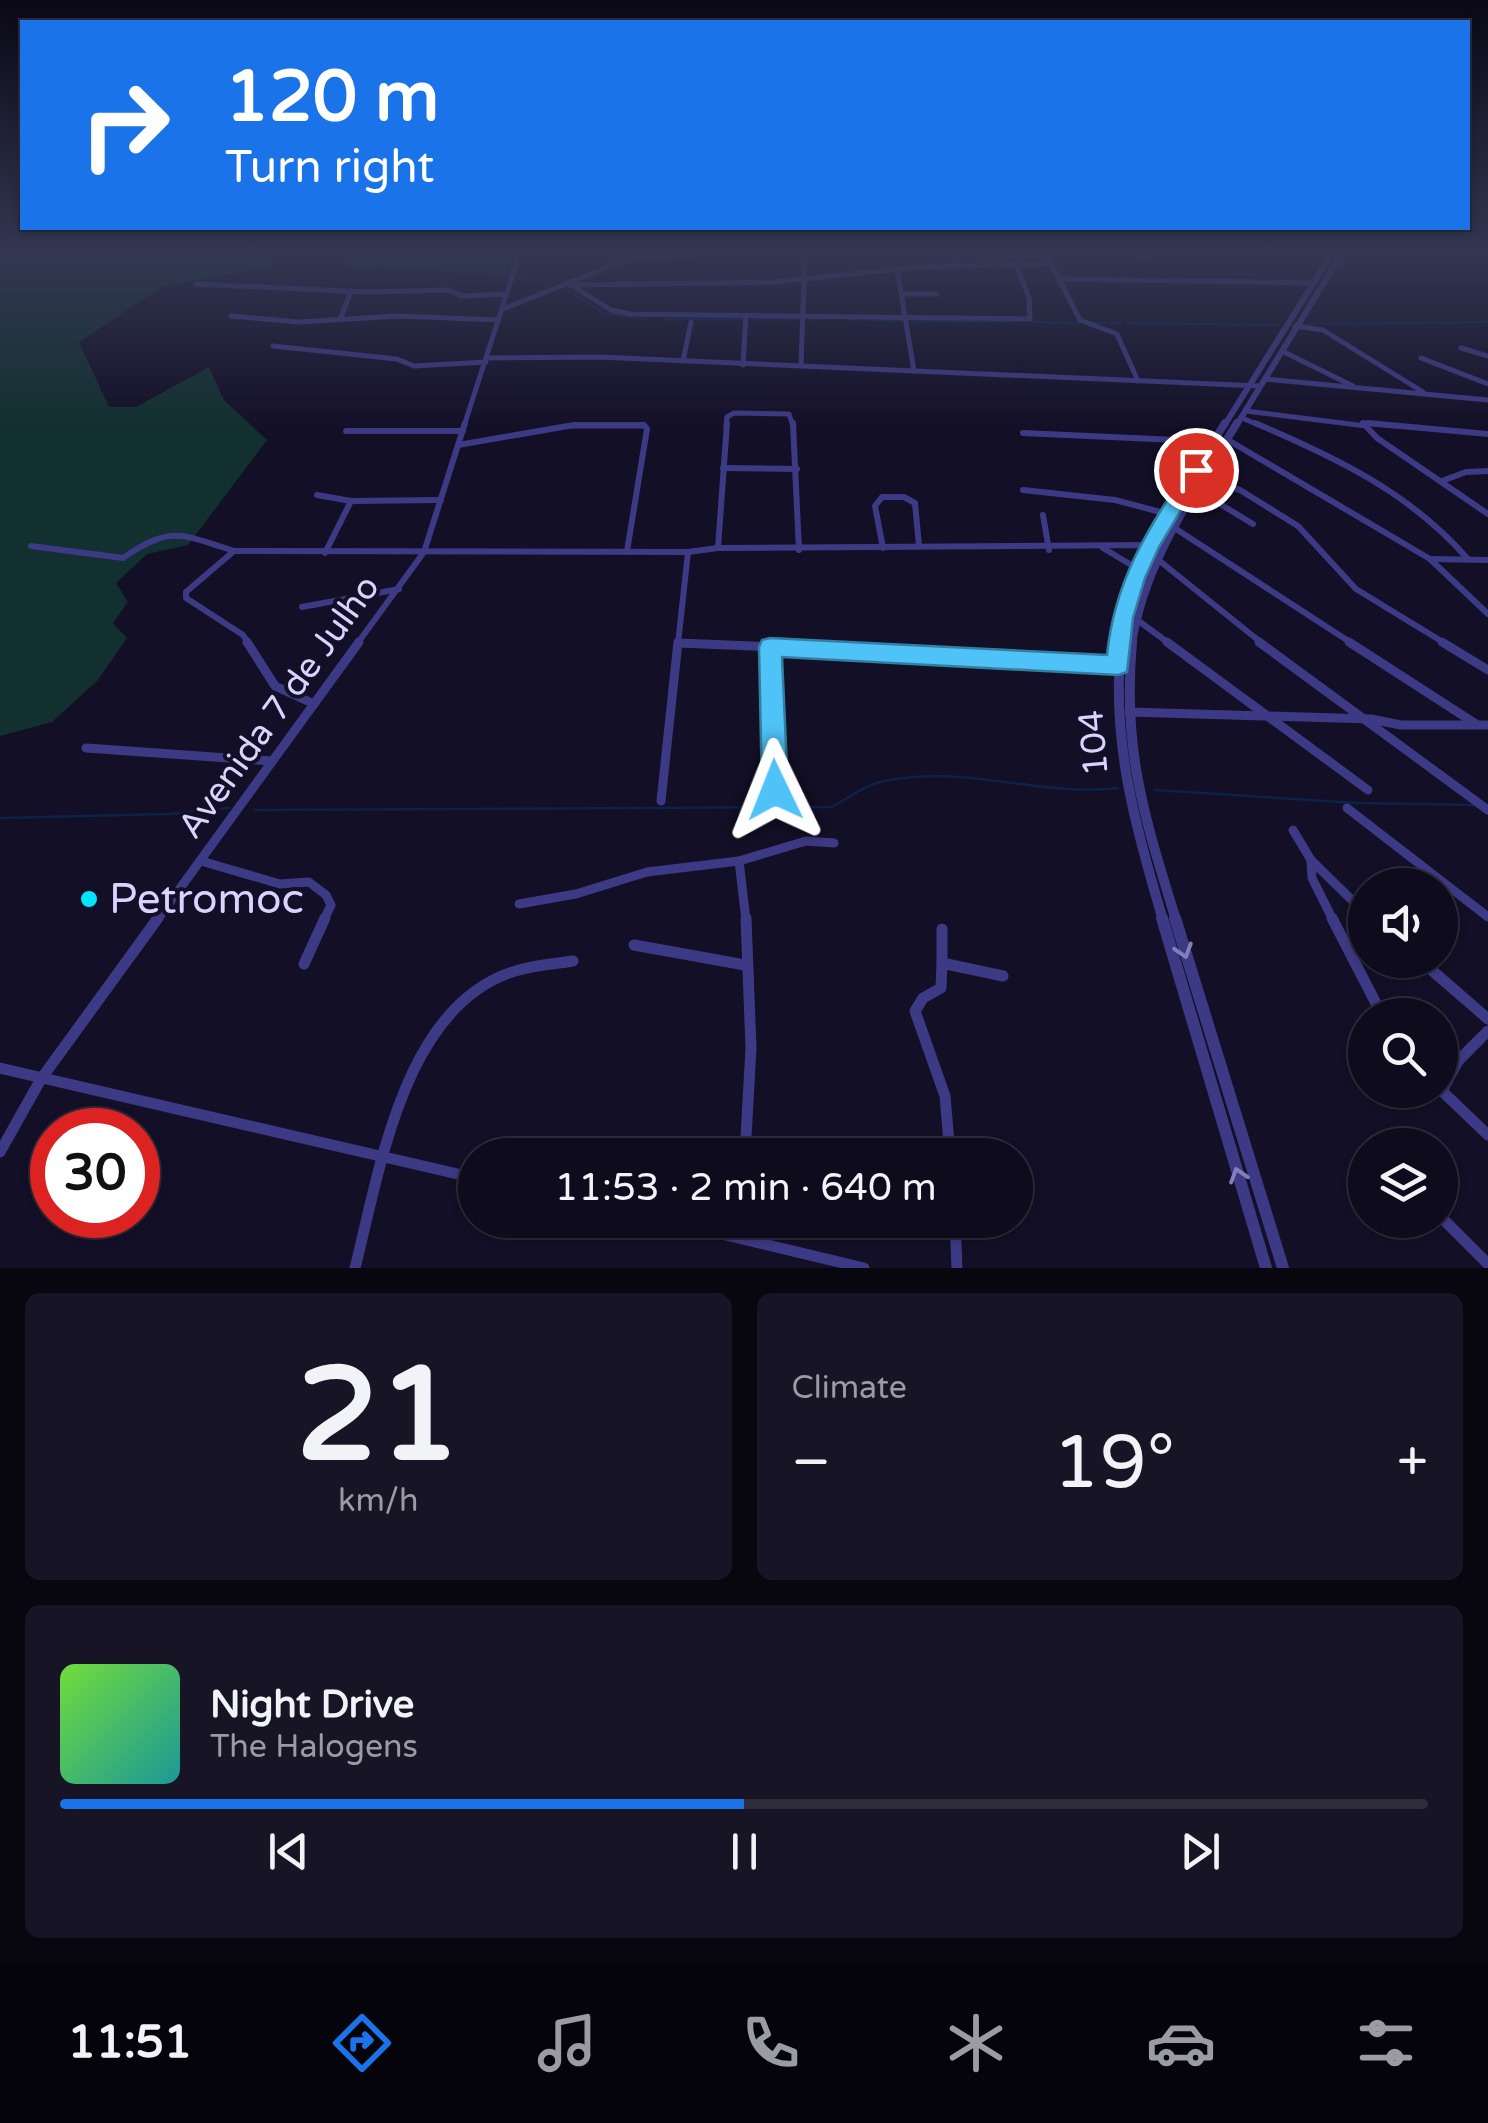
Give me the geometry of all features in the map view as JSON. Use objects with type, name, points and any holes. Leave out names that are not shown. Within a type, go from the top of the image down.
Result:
[{"type":"street","points":[[340,320],[343,311]]},
{"type":"street","name":"Avenida 7 de Julho","points":[[0,1152],[41,1078],[424,552],[501,311]]},
{"type":"street","points":[[618,311],[1030,320],[1030,311]]},
{"type":"street","points":[[801,366],[804,311]]},
{"type":"street","points":[[905,311],[914,372]]},
{"type":"street","points":[[1077,311],[1085,324],[1117,334],[1138,382]]},
{"type":"street","name":"104","points":[[1132,792],[1118,730],[1124,667],[1122,618],[1138,569],[1155,551],[1168,514],[1220,445],[1299,311]]},
{"type":"street","points":[[1266,1268],[1132,792],[1124,667],[1155,551],[1204,480],[1220,445],[1244,415],[1258,384],[1282,351],[1300,311]]},
{"type":"street","points":[[743,364],[746,315]]},
{"type":"street","points":[[231,316],[499,320]]},
{"type":"street","points":[[683,362],[691,322]]},
{"type":"street","points":[[1291,325],[1325,331],[1427,394]]},
{"type":"street","points":[[273,346],[397,359],[414,366],[487,360],[683,362],[1357,388],[1488,400]]},
{"type":"street","points":[[1461,348],[1488,356]]},
{"type":"street","points":[[1282,351],[1357,388]]},
{"type":"street","points":[[1421,358],[1488,384]]},
{"type":"street","points":[[718,548],[727,417],[740,412],[780,413],[792,418],[798,470],[799,550]]},
{"type":"street","points":[[1244,415],[1488,434]]},
{"type":"street","points":[[1244,415],[1397,495],[1439,528],[1467,558]]},
{"type":"street","points":[[1362,423],[1376,438],[1488,514]]},
{"type":"street","points":[[458,444],[574,426],[644,425],[647,428],[627,551]]},
{"type":"street","points":[[346,431],[463,431]]},
{"type":"street","points":[[1024,433],[1194,440],[1220,445],[1430,559],[1488,614]]},
{"type":"street","points":[[724,468],[798,470]]},
{"type":"street","points":[[1442,482],[1466,472],[1488,471]]},
{"type":"street","points":[[1204,480],[1240,490],[1298,526],[1356,589],[1488,670]]},
{"type":"street","points":[[1024,490],[1115,500],[1168,514]]},
{"type":"street","points":[[1196,490],[1254,524]]},
{"type":"street","points":[[317,496],[351,501],[441,500]]},
{"type":"street","points":[[883,548],[875,506],[882,497],[890,496],[906,497],[915,503],[919,546]]},
{"type":"street","points":[[325,552],[351,501]]},
{"type":"street","points":[[1043,515],[1049,550]]},
{"type":"street","points":[[1174,527],[1476,724]]},
{"type":"street","points":[[31,546],[123,558],[154,536],[182,535],[234,552],[688,552],[718,548],[919,546],[1049,550],[1100,546],[1155,551],[1222,614],[1371,719],[1488,810]]},
{"type":"street","points":[[1100,546],[1138,569]]},
{"type":"street","points":[[234,552],[192,586],[186,598],[243,635],[275,686],[314,704]]},
{"type":"street","points":[[661,801],[688,552]]},
{"type":"street","points":[[1430,559],[1488,560]]},
{"type":"street","points":[[302,606],[399,589]]},
{"type":"street","points":[[1136,619],[1368,790]]},
{"type":"street","points":[[679,643],[1124,667]]},
{"type":"street","points":[[770,647],[775,790]]},
{"type":"street","points":[[1128,712],[1371,719],[1401,725],[1488,725]]},
{"type":"street","points":[[86,748],[271,761]]},
{"type":"street","points":[[1347,808],[1488,917]]},
{"type":"street","points":[[1292,830],[1311,860],[1348,896]]},
{"type":"street","points":[[519,904],[576,894],[646,872],[739,861],[803,840],[834,843]]},
{"type":"street","points":[[202,860],[291,886],[309,882],[326,895],[330,906],[304,964]]},
{"type":"street","points":[[1311,860],[1312,878],[1373,998]]},
{"type":"street","points":[[739,861],[746,915],[751,1069],[747,1138]]},
{"type":"street","points":[[1152,868],[1282,1268]]},
{"type":"street","points":[[942,929],[940,988],[923,998],[914,1011],[944,1096],[948,1138]]},
{"type":"street","points":[[634,946],[746,966]]},
{"type":"street","points":[[355,1268],[412,1070],[429,1038],[469,994],[516,970],[574,961]]},
{"type":"street","points":[[942,963],[1002,976]]},
{"type":"street","points":[[1441,978],[1488,1019]]},
{"type":"street","points":[[1458,1061],[1488,1031]]},
{"type":"street","points":[[0,1068],[458,1174]]},
{"type":"street","points":[[1458,1107],[1488,1134]]},
{"type":"street","points":[[1458,1234],[1488,1264]]},
{"type":"street","points":[[742,1238],[864,1268]]},
{"type":"street","points":[[956,1238],[957,1268]]},
{"type":"green space","points":[[0,311],[126,311],[79,342],[109,407],[136,407],[209,367],[224,400],[267,440],[188,545],[147,554],[116,583],[128,602],[113,623],[127,638],[97,681],[52,722],[0,736]]},
{"type":"waterway","points":[[601,311],[646,319]]},
{"type":"waterway","points":[[665,319],[743,319]]},
{"type":"waterway","points":[[752,319],[800,319]]},
{"type":"waterway","points":[[809,319],[821,319]]},
{"type":"waterway","points":[[849,319],[902,321]]},
{"type":"waterway","points":[[914,321],[1014,322]]},
{"type":"waterway","points":[[1033,322],[1079,323]]},
{"type":"waterway","points":[[1308,324],[1488,322]]},
{"type":"waterway","points":[[1091,323],[1120,323]]},
{"type":"waterway","points":[[1127,323],[1278,325]]},
{"type":"waterway","points":[[255,810],[832,807],[880,782],[940,776],[1059,788],[1118,788]]},
{"type":"waterway","points":[[1155,790],[1357,803],[1477,805]]},
{"type":"waterway","points":[[0,818],[169,814],[229,808]]},
{"type":"place","name":"Petromoc","points":[[89,899]]},
{"type":"route","points":[[775,790],[770,647],[1118,666],[1127,595],[1149,546],[1196,470]]}]
